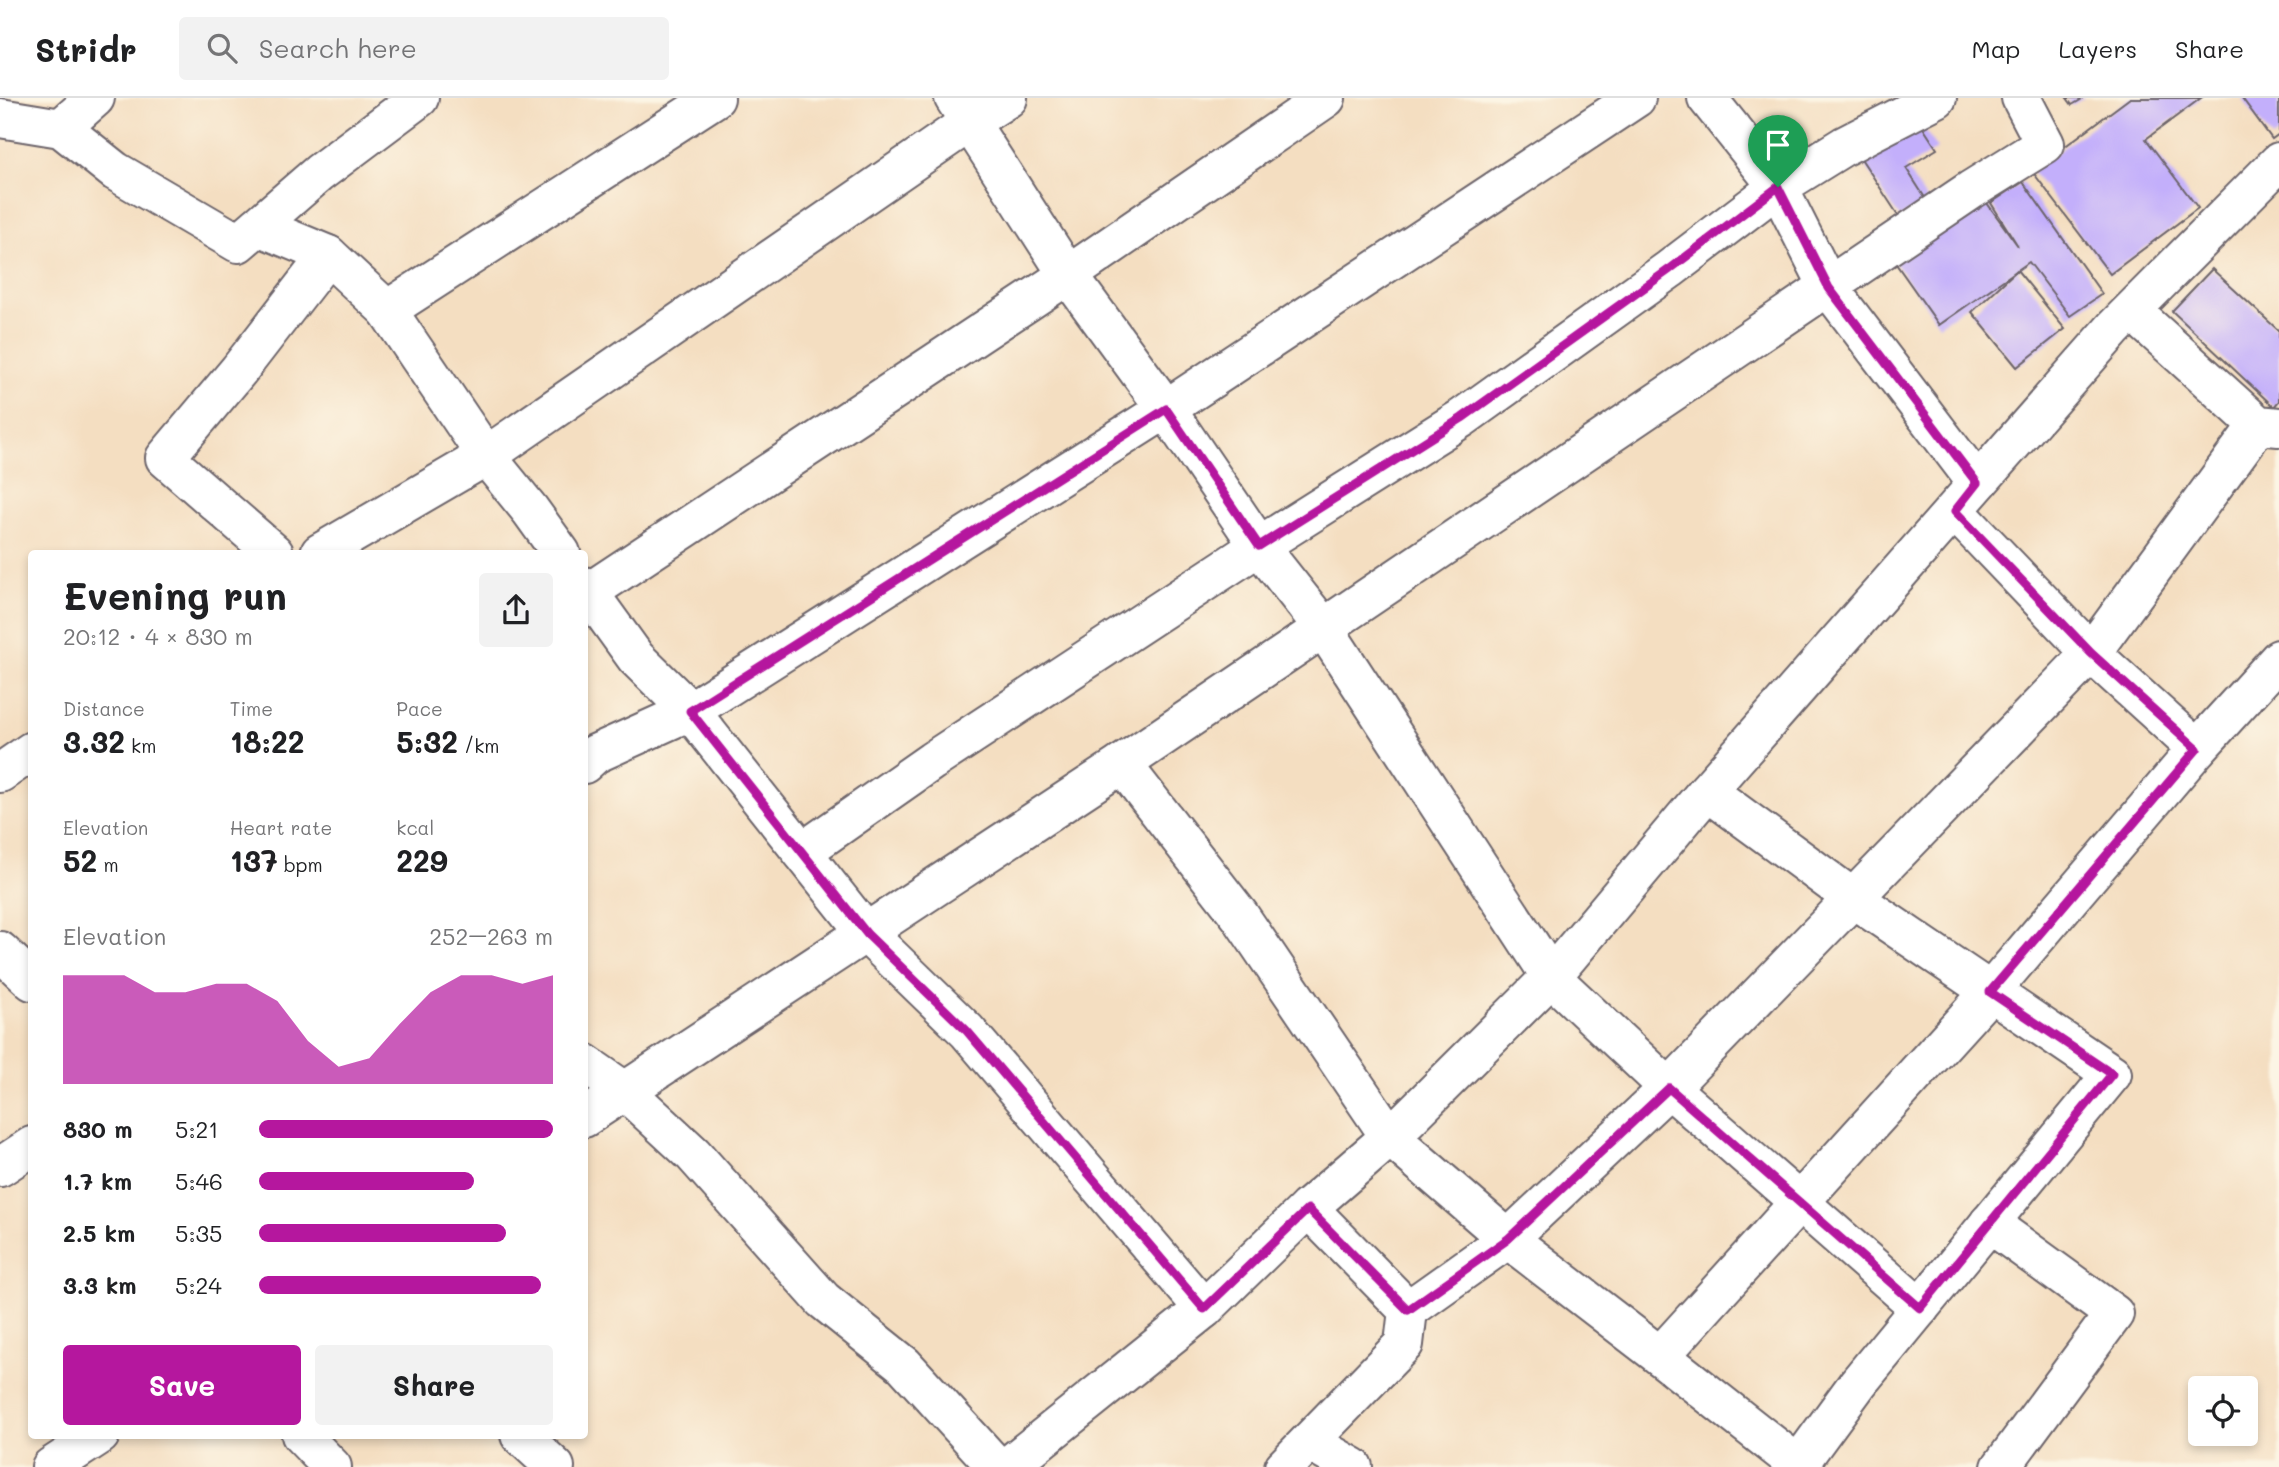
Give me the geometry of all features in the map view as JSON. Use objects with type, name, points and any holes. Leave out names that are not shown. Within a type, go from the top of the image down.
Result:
[{"type":"street","points":[[61,128],[95,98]]},
{"type":"street","points":[[0,118],[61,128],[115,171],[239,243],[318,173],[419,98]]},
{"type":"street","points":[[387,310],[715,98]]},
{"type":"street","points":[[325,550],[485,456],[962,110],[1008,98]]},
{"type":"street","points":[[588,588],[1068,275],[1326,98]]},
{"type":"street","points":[[588,760],[595,754],[690,711],[1166,409],[1636,98]]},
{"type":"street","points":[[1707,98],[1778,187],[1829,288],[1966,497],[2091,653],[2197,749]]},
{"type":"street","points":[[802,852],[932,761],[1259,546],[1462,418],[1670,269],[1778,187],[1844,146],[1937,98]]},
{"type":"street","points":[[588,1116],[1122,764],[1971,191],[2045,144],[2021,98]]},
{"type":"street","points":[[962,110],[1068,275],[1166,409],[1259,546],[1323,627],[1551,977],[1669,1088],[1920,1308]]},
{"type":"street","points":[[1007,1467],[1204,1309],[1308,1209],[1390,1137],[1551,977],[1707,791],[2132,311],[2279,162]]},
{"type":"street","points":[[258,226],[328,255],[387,310],[485,456],[559,550]]},
{"type":"street","points":[[271,550],[165,458],[239,370],[328,255]]},
{"type":"street","points":[[1296,1454],[1404,1344],[1408,1310],[1508,1239],[1669,1088],[2091,653],[2268,426],[2132,311]]},
{"type":"street","points":[[588,590],[636,658],[690,711],[867,934],[967,1031],[1204,1309]]},
{"type":"street","points":[[1660,1356],[1990,992],[2197,749],[2279,659]]},
{"type":"street","points":[[0,773],[28,754]]},
{"type":"street","points":[[1122,764],[1240,916],[1390,1137],[1508,1239],[1797,1466],[1858,1383],[2112,1074],[1854,899],[1707,791]]},
{"type":"street","points":[[0,951],[28,977]]},
{"type":"street","points":[[588,1066],[626,1092],[693,1154],[822,1300],[904,1365],[997,1467]]},
{"type":"street","points":[[0,1167],[28,1149]]},
{"type":"street","points":[[1308,1209],[1408,1310]]},
{"type":"street","points":[[1989,1223],[2114,1314],[2001,1467]]},
{"type":"street","points":[[51,1467],[94,1439]]},
{"type":"street","points":[[305,1439],[332,1467]]},
{"type":"street","points":[[524,1439],[555,1467]]},
{"type":"street","points":[[1296,1454],[1353,1467]]},
{"type":"building","points":[[2067,98],[2084,98],[2072,105]]},
{"type":"building","points":[[2130,98],[2201,98],[2146,139],[2198,208],[2110,274],[2032,171]]},
{"type":"building","points":[[2242,98],[2279,98],[2279,134],[2272,139]]},
{"type":"building","points":[[1918,120],[1937,149],[1906,168],[1927,201],[1900,218],[1860,157]]},
{"type":"building","points":[[2023,182],[2102,294],[2070,316],[2029,262],[1939,325],[1894,261],[1984,199],[2018,246],[1991,203]]},
{"type":"building","points":[[2212,269],[2279,331],[2279,401],[2274,407],[2172,311]]},
{"type":"building","points":[[2017,270],[2065,329],[2017,367],[1972,312]]},
{"type":"route","points":[[1778,187],[1829,288],[1977,483],[1955,511],[2091,653],[2197,749],[1990,992],[2112,1074],[1920,1308],[1669,1088],[1508,1239],[1408,1310],[1308,1209],[1204,1309],[967,1031],[867,934],[690,711],[1166,409],[1259,546],[1462,418],[1670,269],[1778,187]]}]
